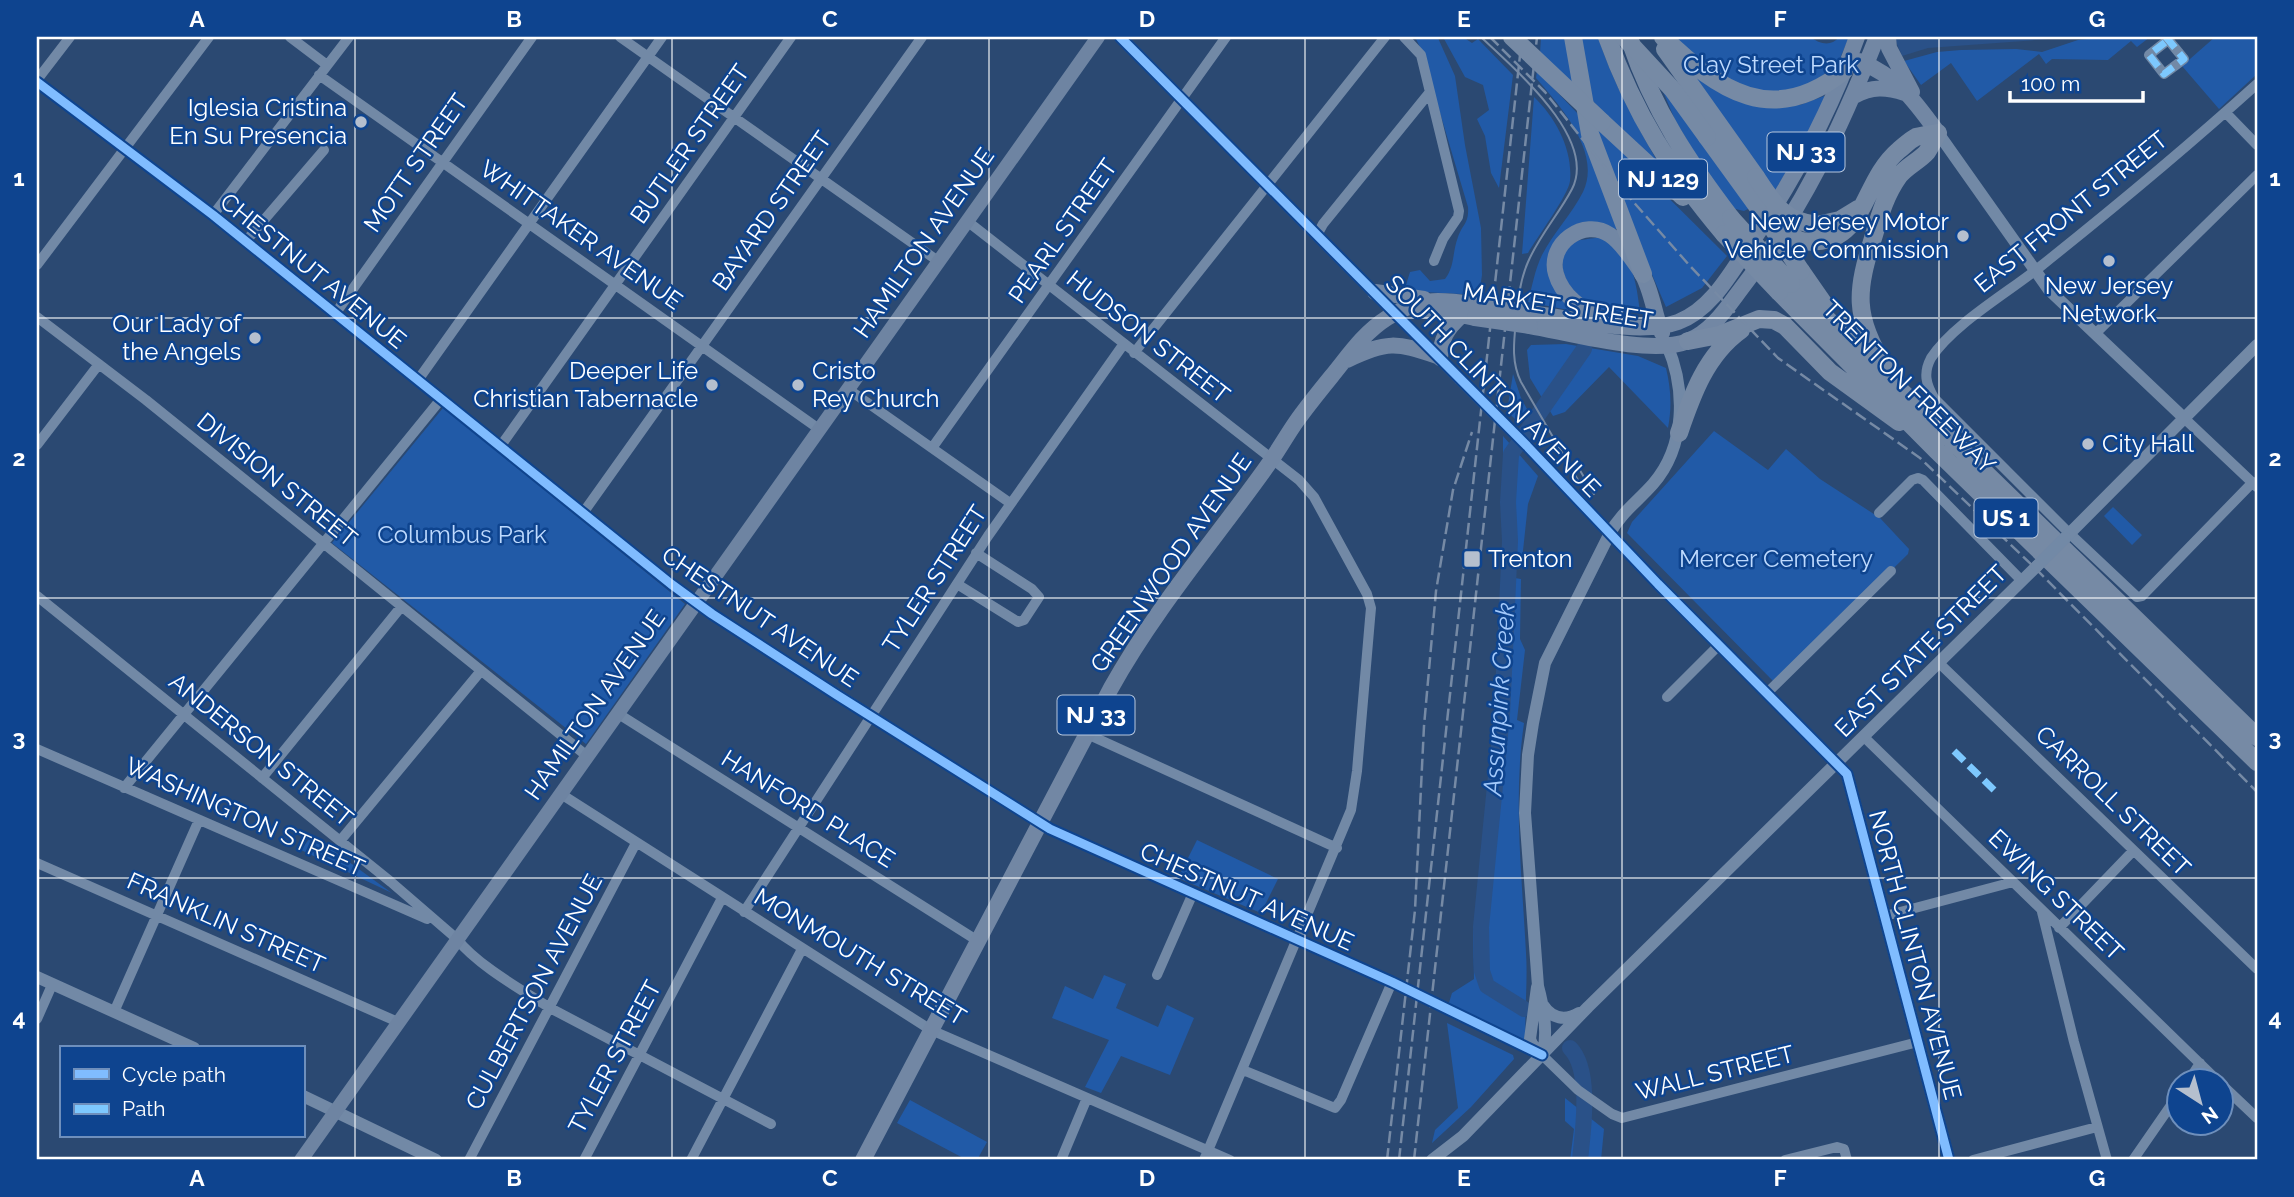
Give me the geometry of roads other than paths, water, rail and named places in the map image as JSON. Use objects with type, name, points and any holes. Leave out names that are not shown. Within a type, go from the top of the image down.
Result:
[{"type":"highway","name":"NJ 129","points":[[1512,37],[1602,122],[1728,226]]},
{"type":"highway","points":[[1573,37],[1590,134],[1643,274]]},
{"type":"highway","name":"TRENTON FREEWAY","points":[[1607,37],[1633,100],[1656,144],[1679,179],[1790,282],[2257,737]]},
{"type":"highway","name":"NJ 129","points":[[1627,37],[1667,82],[1765,217]]},
{"type":"highway","name":"TRENTON FREEWAY","points":[[1627,37],[1663,118],[1728,226]]},
{"type":"highway","points":[[1661,37],[1714,81],[1762,98],[1799,97],[1820,89],[1847,64]]},
{"type":"highway","points":[[1661,37],[1671,58],[1774,203],[1786,215],[1804,224],[1818,225],[1840,220],[1860,207]]},
{"type":"highway","points":[[1765,217],[1786,234],[1800,241],[1826,241],[1839,236],[1854,223],[1879,172],[1891,157],[1915,138],[1938,133]]},
{"type":"highway","points":[[1900,390],[1865,328],[1861,309],[1861,280],[1889,192],[1902,173],[1927,152],[1938,133]]},
{"type":"highway","points":[[1765,217],[1790,282]]},
{"type":"highway","name":"TRENTON FREEWAY","points":[[1790,282],[1937,451],[2257,762]]},
{"type":"highway","points":[[1688,341],[1719,335],[1756,320],[1779,322],[1839,379],[1937,451]]},
{"type":"highway","points":[[1679,433],[1692,396],[1712,360],[1737,332],[1756,320]]},
{"type":"main road","name":"HAMILTON AVENUE","points":[[301,1160],[1098,37]]},
{"type":"main road","name":"MARKET STREET","points":[[1395,314],[1432,310],[1533,320],[1659,327],[1677,322],[1696,312],[1725,281],[1787,188],[1827,110],[1857,37]]},
{"type":"main road","name":"MARKET STREET","points":[[1533,320],[1629,343],[1654,346],[1688,341],[1720,318],[1781,233],[1815,178],[1854,96],[1877,37]]},
{"type":"main road","points":[[1888,37],[1889,48],[1904,74],[1913,99]]},
{"type":"main road","points":[[1847,64],[1866,64],[1900,85],[1938,133]]},
{"type":"main road","points":[[1854,96],[1877,88],[1890,88],[1913,99]]},
{"type":"main road","points":[[1608,324],[1586,311],[1564,290],[1556,273],[1554,264],[1559,248],[1564,241],[1578,232],[1592,229],[1604,232],[1616,240],[1643,274],[1667,345]]},
{"type":"main road","points":[[1375,292],[1430,300]]},
{"type":"main road","name":"MARKET STREET","points":[[1395,314],[1409,306],[1430,300],[1470,313]]},
{"type":"main road","points":[[1342,363],[1384,345],[1403,345],[1439,357],[1446,330],[1470,313]]},
{"type":"main road","name":"GREENWOOD AVENUE","points":[[863,1160],[1133,650],[1296,422],[1342,363],[1366,335],[1395,314]]},
{"type":"street","points":[[37,81],[70,37]]},
{"type":"street","points":[[37,264],[209,37]]},
{"type":"street","points":[[290,37],[327,65]]},
{"type":"street","points":[[213,215],[349,37]]},
{"type":"street","name":"MOTT STREET","points":[[335,314],[532,37]]},
{"type":"street","points":[[620,37],[938,261]]},
{"type":"street","points":[[418,380],[662,37]]},
{"type":"street","name":"BUTLER STREET","points":[[500,447],[792,37]]},
{"type":"street","name":"BAYARD STREET","points":[[583,513],[922,37]]},
{"type":"street","name":"SOUTH CLINTON AVENUE","points":[[1120,37],[1527,446],[1837,764]]},
{"type":"street","name":"PEARL STREET","points":[[932,448],[1226,37]]},
{"type":"street","points":[[1134,353],[1385,37]]},
{"type":"street","points":[[1404,37],[1421,55],[1459,214],[1443,239],[1434,261]]},
{"type":"street","name":"WHITTAKER AVENUE","points":[[319,75],[818,429]]},
{"type":"street","name":"CHESTNUT AVENUE","points":[[37,81],[246,241],[695,602],[871,716],[1040,824],[1397,985],[1542,1055]]},
{"type":"street","name":"EAST FRONT STREET","points":[[2067,535],[1934,398],[1926,381],[1927,366],[1944,343],[1966,323],[2124,200],[2257,84]]},
{"type":"street","points":[[1317,235],[1323,224],[1430,92]]},
{"type":"street","points":[[2226,113],[2257,145]]},
{"type":"street","points":[[1938,133],[2049,289],[2255,484],[2142,596],[2137,597],[2067,535]]},
{"type":"street","points":[[246,241],[324,150]]},
{"type":"street","points":[[2095,334],[2257,175]]},
{"type":"street","name":"HUDSON STREET","points":[[967,221],[1299,480],[1314,497],[1362,583],[1371,608],[1351,810],[1206,1155]]},
{"type":"street","name":"DIVISION STREET","points":[[37,317],[587,757]]},
{"type":"street","name":"TYLER STREET","points":[[744,912],[1010,503],[1124,345]]},
{"type":"street","points":[[1542,1055],[1545,1033],[1543,1005],[1538,986],[1525,813],[1528,755],[1533,723],[1545,663],[1610,533],[1618,519],[1660,475],[1679,433],[1678,383],[1667,345]]},
{"type":"street","name":"EAST STATE STREET","points":[[1432,1160],[1463,1136],[1588,1007],[2022,582],[2257,345]]},
{"type":"street","points":[[37,446],[99,364]]},
{"type":"street","points":[[848,389],[1010,503]]},
{"type":"street","points":[[124,788],[441,399]]},
{"type":"street","points":[[1879,513],[1912,480],[1923,480],[2022,582]]},
{"type":"street","points":[[957,584],[1018,622],[1024,620],[1039,597],[1032,589],[976,554]]},
{"type":"street","points":[[1766,694],[1891,571]]},
{"type":"street","name":"ANDERSON STREET","points":[[37,596],[391,882],[465,949],[550,1008],[771,1124]]},
{"type":"street","points":[[262,778],[401,607]]},
{"type":"street","points":[[1667,697],[1719,645]]},
{"type":"street","name":"CARROLL STREET","points":[[1938,663],[2257,970]]},
{"type":"street","points":[[340,841],[480,672]]},
{"type":"street","name":"HANFORD PLACE","points":[[617,713],[978,941]]},
{"type":"street","points":[[1087,734],[1336,848]]},
{"type":"street","name":"EWING STREET","points":[[1864,737],[2205,1068]]},
{"type":"street","name":"WASHINGTON STREET","points":[[37,750],[437,923]]},
{"type":"street","name":"NORTH CLINTON AVENUE","points":[[1837,764],[1847,774],[1949,1160]]},
{"type":"street","name":"MONMOUTH STREET","points":[[561,794],[931,1030],[1087,1098],[1206,1155],[1230,1160]]},
{"type":"street","points":[[114,1013],[199,820]]},
{"type":"street","name":"CULBERTSON AVENUE","points":[[469,1160],[636,843]]},
{"type":"street","points":[[2059,928],[2133,850]]},
{"type":"street","name":"FRANKLIN STREET","points":[[37,863],[398,1022]]},
{"type":"street","points":[[1885,916],[2013,882]]},
{"type":"street","points":[[1157,975],[1192,893]]},
{"type":"street","name":"TYLER STREET","points":[[584,1160],[722,898]]},
{"type":"street","points":[[2042,912],[2050,951],[2107,1160]]},
{"type":"street","points":[[691,1160],[802,949]]},
{"type":"street","points":[[37,977],[189,1046]]},
{"type":"street","points":[[37,1019],[52,985]]},
{"type":"street","points":[[1243,1070],[1335,1108],[1397,985]]},
{"type":"street","points":[[1538,986],[1530,1039],[1542,1055]]},
{"type":"street","points":[[1543,1005],[1551,1014],[1569,1018],[1588,1007]]},
{"type":"street","name":"WALL STREET","points":[[1542,1055],[1569,1083],[1612,1114],[1625,1118],[1918,1042]]},
{"type":"street","points":[[2197,1068],[2200,1063]]},
{"type":"street","points":[[304,1096],[436,1160]]},
{"type":"street","name":"EWING STREET","points":[[2234,1096],[2257,1118]]},
{"type":"street","points":[[1061,1160],[1087,1098]]},
{"type":"street","points":[[2133,1160],[2164,1116]]},
{"type":"street","points":[[1973,1160],[2097,1127]]},
{"type":"street","points":[[1784,1160],[1837,1147],[1844,1149],[1847,1160]]},
{"type":"waterway","name":"Assunpink Creek","points":[[1524,1009],[1487,986],[1482,971],[1481,927],[1502,715],[1511,454],[1584,349]]},
{"type":"waterway","name":"Assunpink Creek","points":[[1570,1048],[1577,1058],[1584,1085],[1580,1160]]},
{"type":"tram line","points":[[1481,37],[1531,85],[1563,127],[1573,148],[1577,169],[1572,189],[1538,243],[1523,276],[1514,351],[1521,382],[1578,480]]},
{"type":"tram line","points":[[1578,467],[1594,494]]},
{"type":"railway","points":[[1490,37],[1545,92],[1622,189],[1690,266],[1778,358],[1920,458],[2035,568],[2257,792]]},
{"type":"railway","points":[[1399,1160],[1522,37]]},
{"type":"railway","points":[[1414,1160],[1537,37]]},
{"type":"railway","points":[[1387,1160],[1415,910],[1424,726],[1436,591],[1453,490],[1472,432]]},
{"type":"place","name":"Iglesia Cristina En Su Presencia","points":[[361,122]]},
{"type":"place","name":"New Jersey Motor Vehicle Commission","points":[[1963,236]]},
{"type":"place","name":"New Jersey Network","points":[[2109,261]]},
{"type":"place","name":"Our Lady of the Angels","points":[[255,338]]},
{"type":"place","name":"Deeper Life Christian Tabernacle","points":[[712,385]]},
{"type":"place","name":"Cristo Rey Church","points":[[798,385]]},
{"type":"place","name":"City Hall","points":[[2088,444]]},
{"type":"place","name":"Trenton","points":[[1472,559]]},
{"type":"park label","name":"Clay Street Park","points":[[1771,65]]},
{"type":"park label","name":"Columbus Park","points":[[462,535]]},
{"type":"park label","name":"Mercer Cemetery","points":[[1776,559]]}]
